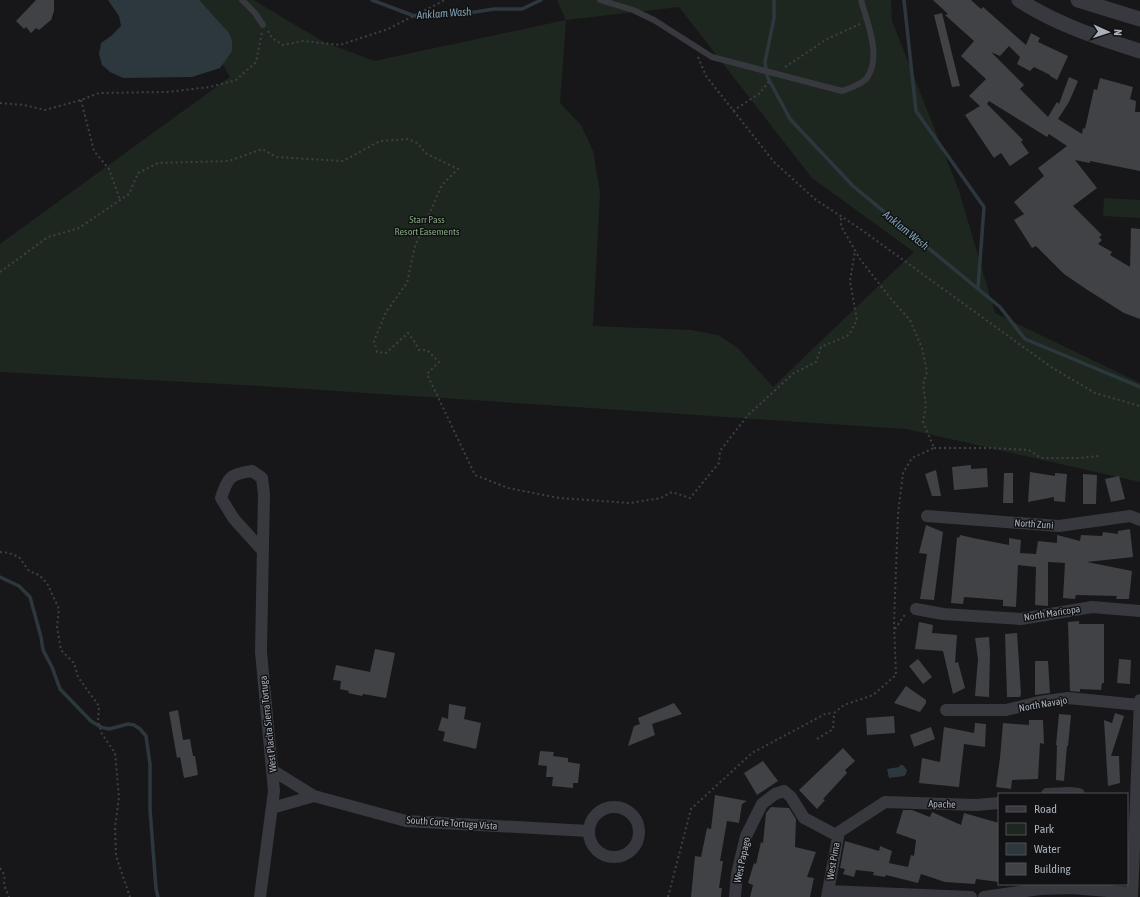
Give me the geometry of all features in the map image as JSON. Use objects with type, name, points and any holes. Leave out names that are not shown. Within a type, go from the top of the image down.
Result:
[{"type":"street","points":[[1019,0],[1063,24],[1104,40],[1140,51]]},
{"type":"street","points":[[1082,1],[1140,19]]},
{"type":"street","name":"West Placita Sierra Tortuga","points":[[260,897],[274,791],[261,652],[263,550],[264,494],[262,478],[252,471],[238,472],[227,481],[221,498],[234,519],[263,550]]},
{"type":"street","name":"North Zuni","points":[[927,516],[1059,526],[1130,516],[1140,520]]},
{"type":"street","name":"North Maricopa","points":[[911,611],[1021,619],[1092,607],[1140,611]]},
{"type":"street","name":"North Navajo","points":[[946,710],[1006,710],[1039,702],[1068,698],[1140,705]]},
{"type":"street","points":[[984,897],[1040,889],[1071,888],[1132,895],[1134,800],[1140,700]]},
{"type":"street","points":[[272,770],[314,796]]},
{"type":"street","name":"West Papago","points":[[735,897],[737,874],[746,836],[762,804],[775,794],[784,791],[791,797],[804,818],[838,836]]},
{"type":"street","points":[[272,808],[314,796]]},
{"type":"street","name":"South Corte Tortuga Vista","points":[[314,796],[406,821],[588,831]]},
{"type":"street","name":"Apache","points":[[885,802],[976,805],[998,804]]},
{"type":"street","name":"West Pima","points":[[827,894],[839,832],[885,802]]},
{"type":"street","points":[[610,807],[619,807],[627,810],[633,816],[638,823],[639,831],[638,840],[635,847],[622,857],[614,858],[598,853],[589,839],[588,831],[590,822],[595,815],[610,807]]},
{"type":"street","points":[[827,894],[971,897]]},
{"type":"lane","points":[[242,0],[255,13],[263,25]]},
{"type":"lane","points":[[600,0],[633,10],[654,20],[712,57],[842,91],[854,87],[866,78],[873,62],[874,43],[861,0]]},
{"type":"path","points":[[263,25],[272,38],[283,45],[303,41],[340,45],[388,29],[445,0]]},
{"type":"path","points":[[733,111],[760,93],[774,74],[827,38],[867,21]]},
{"type":"path","points":[[0,103],[24,105],[45,110],[100,93],[167,92],[210,87],[236,80],[256,62],[263,25]]},
{"type":"path","points":[[695,47],[706,76],[733,111],[774,162],[816,200],[841,216],[1051,367],[1095,393],[1140,406]]},
{"type":"path","points":[[81,100],[94,151],[109,169],[120,200]]},
{"type":"path","points":[[0,272],[48,237],[79,228],[129,194],[138,173],[158,163],[229,161],[262,149],[276,157],[343,161],[380,141],[408,139],[417,143],[427,154],[458,169],[442,185],[415,246],[407,283],[386,312],[374,341],[377,352],[386,353],[408,333],[419,350],[427,350],[439,362],[427,374],[475,476],[508,488],[559,498],[630,503],[661,498],[672,492],[690,498],[719,463],[720,451],[748,415],[794,373],[816,362],[821,347],[849,335],[857,320],[850,281],[855,251]]},
{"type":"path","points":[[841,216],[842,226],[855,251],[891,299],[910,320],[922,348],[926,372],[923,385],[926,405],[923,422],[934,448]]},
{"type":"path","points":[[668,897],[691,809],[714,786],[752,753],[825,714],[834,713],[844,705],[873,694],[896,675],[894,630],[898,514],[904,473],[912,458],[934,448],[1030,450],[1041,458],[1080,458],[1099,456]]},
{"type":"path","points":[[0,552],[9,553],[19,557],[29,570],[39,575],[47,583],[59,609],[57,627],[61,650],[74,663],[78,677],[99,706],[98,721],[102,734],[115,753],[119,797],[116,827],[116,856],[130,897]]},
{"type":"path","points":[[894,630],[911,611]]},
{"type":"path","points":[[817,739],[833,729],[834,713]]},
{"type":"path","points":[[0,868],[4,873],[4,887],[8,892],[9,897]]},
{"type":"green space","name":"Starr Pass Resort Easements","points":[[185,0],[253,0],[324,42],[374,61],[566,20],[557,0],[891,0],[892,21],[959,191],[995,313],[1140,383],[1140,482],[906,429],[261,386],[0,372],[0,244],[230,77]],"holes":[[[679,7],[812,178],[914,252],[773,387],[738,348],[718,335],[691,330],[593,326],[600,193],[593,151],[581,125],[560,103],[566,20]]]},
{"type":"green space","points":[[1104,198],[1140,200],[1140,218],[1103,216]]},
{"type":"water","points":[[108,0],[199,0],[229,33],[232,41],[232,51],[220,68],[192,77],[123,78],[110,72],[102,65],[99,54],[101,43],[121,26],[119,16]]},
{"type":"water","points":[[900,765],[903,765],[907,770],[906,774],[904,776],[889,778],[887,769],[899,767]]},
{"type":"building","points":[[36,0],[54,0],[54,11],[51,20],[39,30],[36,28],[31,33],[26,27],[24,29],[16,21]]},
{"type":"building","points":[[933,0],[971,0],[981,9],[983,7],[1026,45],[1031,33],[1040,38],[1038,42],[1068,56],[1057,80],[1034,67],[1030,71],[1017,64],[1020,57],[1009,46],[1000,56],[991,52],[1024,85],[1020,89],[1048,117],[1057,102],[1059,104],[1069,77],[1078,81],[1069,102],[1058,119],[1082,134],[1083,128],[1085,129],[1094,89],[1097,90],[1100,78],[1133,87],[1130,99],[1136,101],[1135,112],[1140,112],[1140,171],[1090,161],[1090,163],[1075,160],[1097,188],[1073,206],[1102,235],[1099,237],[1102,240],[1098,244],[1112,252],[1110,255],[1130,267],[1131,228],[1140,229],[1140,319],[1124,313],[1086,289],[1064,274],[1036,246],[1032,248],[1014,220],[1024,214],[1014,202],[1044,176],[1038,168],[1067,146],[1049,134],[1047,137],[989,101],[987,104],[1023,140],[1021,142],[1029,153],[1010,166],[1001,153],[994,158],[965,115],[980,106],[969,96],[986,79],[961,56],[974,41],[945,15],[948,14]]},
{"type":"building","points":[[942,13],[960,86],[952,87],[934,15]]},
{"type":"building","points":[[971,465],[971,469],[987,468],[988,487],[954,490],[952,467]]},
{"type":"building","points":[[936,470],[941,496],[932,496],[925,474]]},
{"type":"building","points":[[1030,472],[1055,476],[1055,473],[1067,474],[1065,502],[1054,501],[1054,497],[1028,502]]},
{"type":"building","points":[[1004,473],[1013,473],[1013,503],[1003,503]]},
{"type":"building","points":[[1083,474],[1097,475],[1096,504],[1083,504]]},
{"type":"building","points":[[1119,476],[1125,499],[1111,502],[1105,479]]},
{"type":"building","points":[[926,525],[943,532],[934,600],[920,599],[927,554],[919,553]]},
{"type":"building","points":[[1130,529],[1133,557],[1087,562],[1132,571],[1129,599],[1116,599],[1117,596],[1076,595],[1075,599],[1063,598],[1065,563],[1048,562],[1048,606],[1035,605],[1036,567],[1018,565],[1016,607],[1003,606],[1003,600],[964,597],[963,604],[951,603],[957,537],[959,538],[960,535],[1009,545],[1009,538],[1021,540],[1020,553],[1036,554],[1038,541],[1057,543],[1057,535],[1080,541],[1081,535],[1102,536],[1103,532],[1118,534],[1118,531]]},
{"type":"building","points":[[1079,621],[1079,624],[1104,624],[1104,683],[1102,683],[1101,690],[1080,689],[1080,692],[1070,691],[1068,622]]},
{"type":"building","points":[[919,622],[933,625],[932,633],[957,635],[955,663],[958,662],[965,688],[953,694],[943,651],[915,649]]},
{"type":"building","points":[[1017,633],[1021,694],[1020,697],[1007,697],[1005,634]]},
{"type":"building","points":[[989,637],[989,697],[975,696],[978,659],[975,638]]},
{"type":"building","points":[[375,649],[395,653],[386,698],[363,694],[362,696],[348,693],[349,691],[340,689],[341,681],[333,680],[336,665],[370,672]]},
{"type":"building","points":[[918,659],[932,677],[923,684],[909,666]]},
{"type":"building","points":[[1119,659],[1131,660],[1130,684],[1117,683]]},
{"type":"building","points":[[1035,661],[1048,661],[1050,693],[1035,695]]},
{"type":"building","points":[[906,686],[926,700],[926,703],[920,712],[894,703]]},
{"type":"building","points":[[674,703],[682,714],[652,724],[655,735],[628,746],[634,726],[640,724],[638,718]]},
{"type":"building","points":[[449,704],[466,707],[464,719],[481,723],[476,749],[443,741],[445,732],[438,730],[442,717],[448,719]]},
{"type":"building","points":[[178,710],[183,740],[190,739],[198,775],[184,778],[180,757],[177,758],[169,712]]},
{"type":"building","points":[[1115,713],[1124,716],[1111,756],[1119,756],[1120,783],[1108,786],[1104,720],[1112,723]]},
{"type":"building","points":[[1059,714],[1071,715],[1064,781],[1056,780],[1056,745]]},
{"type":"building","points":[[894,716],[895,733],[867,735],[866,718]]},
{"type":"building","points":[[1029,720],[1043,720],[1044,744],[1040,743],[1038,779],[1012,780],[1011,789],[996,787],[1003,723],[1029,725]]},
{"type":"building","points":[[975,723],[986,724],[985,747],[964,744],[959,787],[919,783],[922,758],[940,762],[944,727],[974,733]]},
{"type":"building","points":[[931,727],[935,739],[914,747],[910,735]]},
{"type":"building","points":[[843,748],[855,761],[845,770],[847,773],[823,799],[825,800],[817,809],[799,790]]},
{"type":"building","points":[[540,751],[554,752],[553,756],[568,758],[568,762],[580,764],[578,783],[573,783],[573,788],[552,786],[553,777],[546,777],[547,766],[538,765]]},
{"type":"building","points":[[763,761],[778,781],[757,795],[744,773]]},
{"type":"building","points":[[715,795],[747,801],[742,804],[739,823],[727,821],[720,861],[723,861],[719,888],[722,888],[721,897],[691,897],[695,856],[701,857],[707,828],[711,829]]},
{"type":"building","points":[[771,807],[789,808],[796,819],[795,847],[816,852],[807,877],[814,878],[810,897],[750,897],[753,885],[748,883],[754,863],[756,864],[761,842],[763,843],[766,813]]},
{"type":"building","points":[[903,810],[912,810],[930,817],[932,812],[961,825],[964,813],[998,823],[998,882],[976,879],[975,884],[945,882],[921,874],[918,883],[886,875],[885,877],[873,875],[874,872],[856,870],[854,877],[843,874],[845,869],[840,868],[845,841],[879,851],[880,846],[892,851],[889,863],[908,867],[911,855],[914,856],[916,840],[896,833]]},
{"type":"waterway","name":"Anklam Wash","points":[[372,0],[417,17],[455,15],[494,9],[522,9],[541,0]]},
{"type":"waterway","name":"Anklam Wash","points":[[774,0],[774,18],[765,62],[767,76],[790,119],[853,186],[1000,307],[1025,339],[1140,387]]},
{"type":"waterway","points":[[904,0],[916,111],[984,207],[978,288]]},
{"type":"waterway","points":[[0,577],[19,586],[30,597],[43,650],[52,667],[60,689],[91,721],[99,726],[109,729],[128,724],[134,725],[146,736],[150,764],[150,809],[156,889],[158,897]]}]
